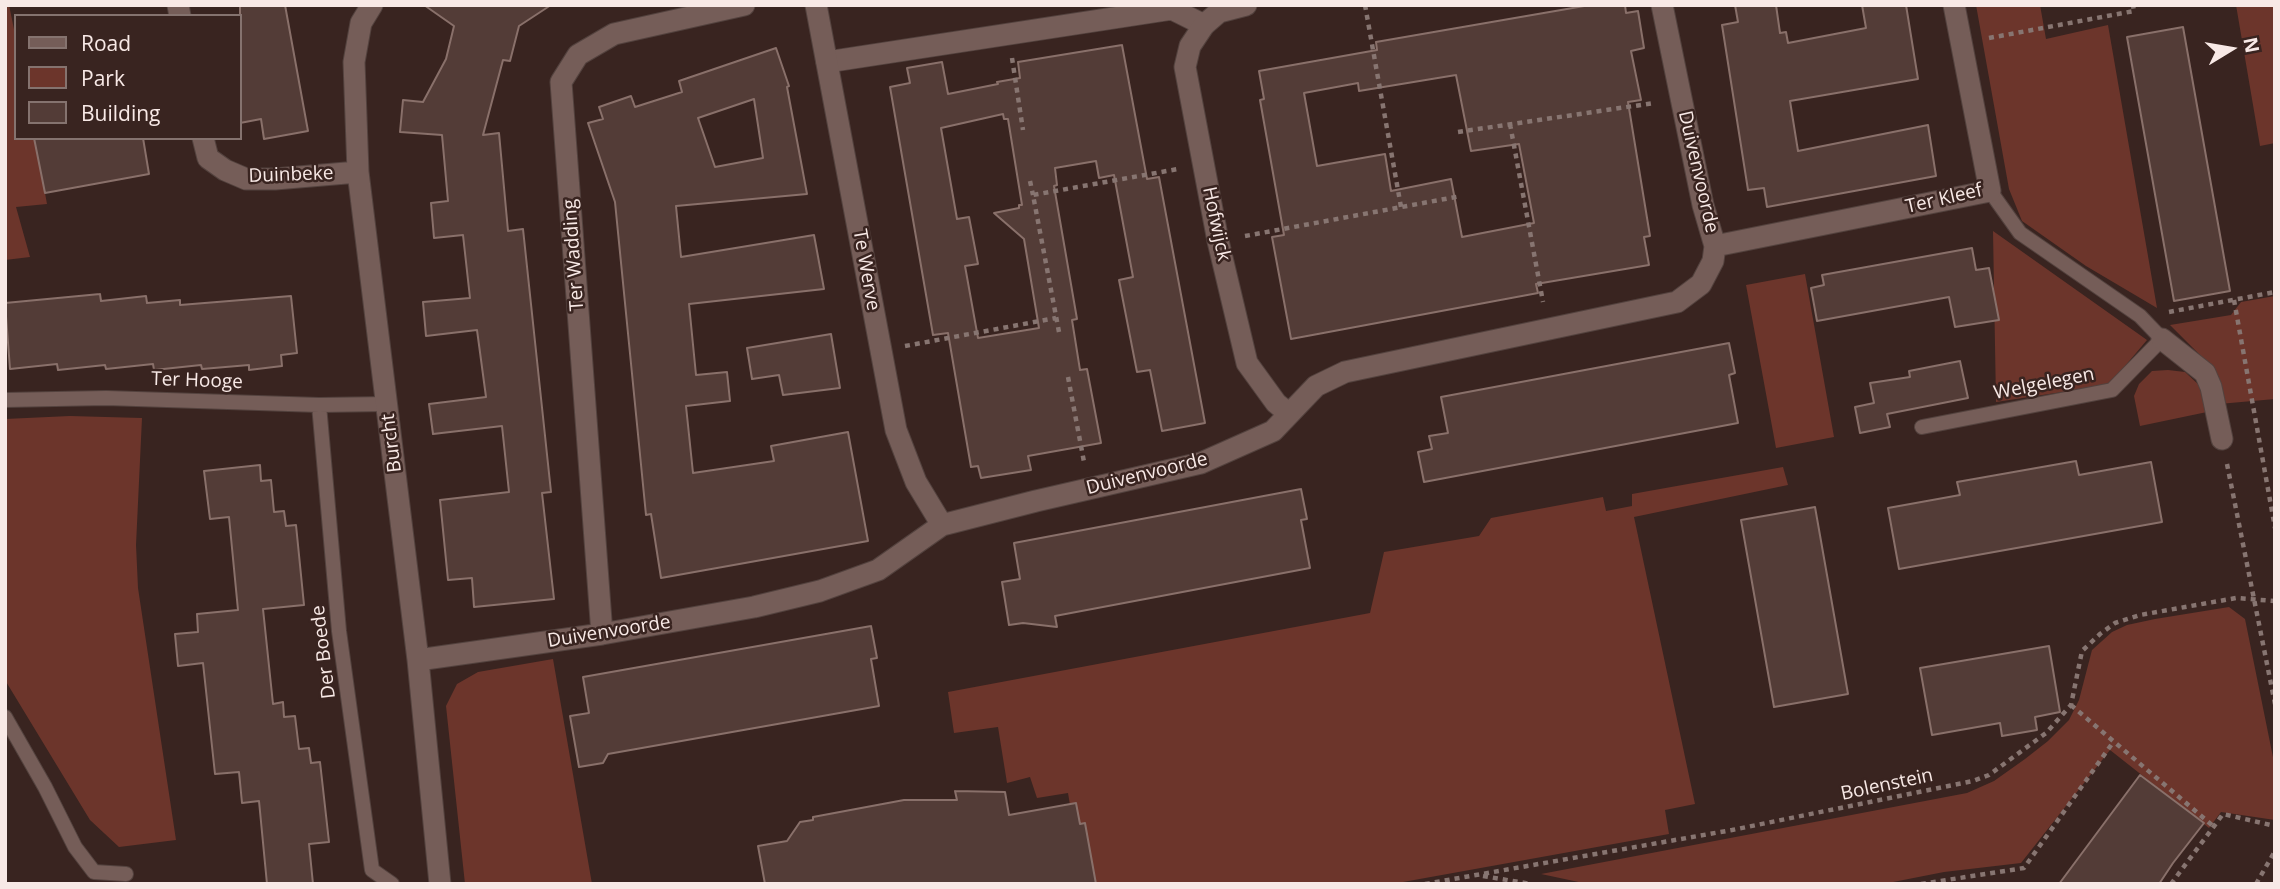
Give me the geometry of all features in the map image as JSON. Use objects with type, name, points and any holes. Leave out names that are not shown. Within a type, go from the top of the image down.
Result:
[{"type":"street","name":"Burcht","points":[[372,5],[361,23],[354,62],[358,172],[418,660],[440,884]]},
{"type":"street","name":"Ter Wadding","points":[[602,635],[561,82],[578,55],[614,34],[744,5]]},
{"type":"street","name":"Te Werve","points":[[816,5],[896,430],[916,482],[942,525]]},
{"type":"street","points":[[827,62],[1172,9],[1204,25],[1219,12],[1246,5]]},
{"type":"street","name":"Duivenvoorde","points":[[418,660],[602,635],[754,607],[820,591],[878,570],[942,525],[1201,463],[1273,431],[1316,386],[1345,372],[1677,302],[1701,284],[1713,261],[1715,246],[1703,205],[1662,5]]},
{"type":"street","name":"Ter Kleef","points":[[1715,246],[1990,191],[1954,5]]},
{"type":"street","name":"Hofwijck","points":[[1204,25],[1190,46],[1185,67],[1218,241],[1247,363],[1276,403],[1288,413]]},
{"type":"street","name":"Duinbeke","points":[[203,140],[208,158],[225,170],[246,179],[358,172]]},
{"type":"street","points":[[2162,339],[2205,373],[2211,387],[2222,439]]},
{"type":"lane","points":[[1990,191],[2020,233],[2140,316],[2162,339]]},
{"type":"lane","name":"Welgelegen","points":[[1922,427],[2112,390],[2162,339]]},
{"type":"lane","name":"Ter Hooge","points":[[5,400],[106,398],[319,405],[387,404]]},
{"type":"lane","name":"Der Boede","points":[[319,405],[339,631],[372,870],[392,884]]},
{"type":"lane","points":[[5,718],[45,787],[75,847],[94,872],[126,874]]},
{"type":"path","points":[[1365,5],[1401,207]]},
{"type":"path","points":[[1962,43],[2134,10],[2133,5]]},
{"type":"path","points":[[1008,34],[1023,130]]},
{"type":"path","points":[[1458,132],[1681,99]]},
{"type":"path","points":[[1510,124],[1548,329]]},
{"type":"path","points":[[1033,195],[1203,164]]},
{"type":"path","points":[[1030,181],[1059,332]]},
{"type":"path","points":[[1218,241],[1461,197]]},
{"type":"path","points":[[2140,316],[2275,292]]},
{"type":"path","points":[[2234,300],[2275,528]]},
{"type":"path","points":[[881,350],[1056,318]]},
{"type":"path","points":[[1068,377],[1089,488]]},
{"type":"path","points":[[2222,439],[2275,704]]},
{"type":"path","points":[[2213,826],[2071,705],[2082,651],[2115,623],[2140,615],[2236,598],[2275,601]]},
{"type":"path","name":"Bolenstein","points":[[1425,884],[1732,831],[1973,781],[1989,775],[2046,733],[2071,705]]},
{"type":"path","points":[[1921,884],[2024,868],[2114,741]]},
{"type":"path","points":[[2171,884],[2222,814],[2275,826]]},
{"type":"path","points":[[2256,884],[2275,851]]},
{"type":"path","points":[[1478,875],[1531,884]]},
{"type":"green space","points":[[5,5],[9,5],[14,29],[14,140],[35,140],[47,204],[16,207],[30,257],[5,260]]},
{"type":"green space","points":[[1976,5],[2040,5],[2046,39],[2108,25],[2157,308],[2086,266],[2022,221],[2009,189]]},
{"type":"green space","points":[[2236,5],[2275,5],[2275,143],[2260,146]]},
{"type":"green space","points":[[1993,231],[2147,340],[2109,385],[1996,402]]},
{"type":"green space","points":[[1805,274],[1834,437],[1776,448],[1746,285]]},
{"type":"green space","points":[[2275,296],[2275,399],[2219,404],[2207,362],[2170,325],[2231,315],[2241,302]]},
{"type":"green space","points":[[2152,371],[2185,372],[2200,386],[2207,412],[2140,426],[2134,396],[2139,384]]},
{"type":"green space","points":[[70,416],[142,418],[136,545],[138,588],[176,840],[119,847],[90,820],[5,680],[5,419]]},
{"type":"green space","points":[[1783,467],[1788,485],[1634,517],[1695,804],[1665,810],[1669,834],[1392,884],[1083,884],[1068,793],[1037,798],[1030,777],[1007,783],[998,727],[954,733],[948,692],[1370,613],[1384,552],[1479,536],[1491,518],[1603,497],[1606,511],[1632,506],[1632,494]]},
{"type":"green space","points":[[2229,607],[2245,619],[2275,767],[2275,820],[2221,812],[2209,828],[2110,750],[2021,863],[1944,872],[1883,884],[1588,884],[1541,874],[1967,793],[1994,781],[2025,759],[2069,720],[2079,700],[2092,650],[2112,632],[2127,625],[2155,619]]},
{"type":"green space","points":[[553,659],[592,884],[465,884],[446,706],[457,684],[478,672]]},
{"type":"building","points":[[240,5],[285,5],[308,131],[264,139],[261,119],[242,123]]},
{"type":"building","points":[[424,5],[551,5],[519,26],[510,61],[503,60],[483,135],[499,133],[508,231],[523,229],[551,492],[542,493],[554,599],[474,607],[472,578],[448,580],[440,500],[509,492],[502,426],[433,434],[429,404],[486,397],[477,330],[426,336],[423,302],[470,298],[463,235],[434,238],[431,203],[448,201],[442,135],[400,132],[403,100],[423,102],[446,59],[454,26]]},
{"type":"building","points":[[1590,5],[1625,5],[1626,13],[1638,11],[1644,48],[1631,51],[1641,100],[1628,102],[1650,236],[1644,237],[1649,265],[1536,284],[1538,293],[1291,339],[1272,237],[1284,235],[1260,100],[1264,99],[1259,71],[1377,50],[1376,42]],"holes":[[[1456,75],[1471,151],[1519,144],[1534,223],[1462,237],[1451,179],[1391,191],[1385,154],[1317,166],[1304,93],[1358,83],[1359,91]]]},
{"type":"building","points":[[1735,5],[1776,5],[1780,33],[1786,32],[1788,43],[1866,28],[1862,5],[1906,5],[1918,79],[1790,101],[1798,151],[1928,125],[1936,176],[1767,207],[1764,188],[1748,190],[1722,25],[1738,22]]},
{"type":"building","points":[[2183,27],[2230,291],[2174,301],[2127,37]]},
{"type":"building","points":[[1122,45],[1147,179],[1159,177],[1205,423],[1162,431],[1150,370],[1137,372],[1119,280],[1133,277],[1114,175],[1099,178],[1096,161],[1055,168],[1057,185],[1054,186],[1077,319],[1072,320],[1080,370],[1087,369],[1101,443],[1028,456],[1031,470],[981,478],[978,466],[971,467],[948,333],[933,335],[890,87],[910,83],[907,68],[942,62],[948,94],[1020,78],[1018,62]],"holes":[[[1003,114],[1004,119],[1008,119],[1022,205],[994,213],[1024,239],[1039,328],[978,338],[965,266],[978,264],[969,217],[957,219],[941,128]]]},
{"type":"building","points":[[776,48],[789,86],[787,87],[807,194],[676,206],[681,257],[814,235],[824,289],[689,304],[696,375],[727,372],[730,401],[686,406],[693,473],[774,461],[771,446],[848,432],[868,541],[661,578],[651,514],[646,515],[615,202],[588,123],[603,119],[599,107],[631,96],[635,107],[682,92],[679,81]],"holes":[[[754,99],[763,158],[715,167],[698,118]]]},
{"type":"building","points":[[34,140],[143,140],[149,174],[45,193]]},
{"type":"building","points":[[1972,248],[1976,270],[1989,268],[1999,320],[1955,327],[1949,297],[1817,321],[1811,288],[1824,285],[1822,275]]},
{"type":"building","points":[[100,294],[101,301],[146,296],[147,303],[180,300],[180,305],[291,296],[297,353],[281,355],[282,366],[249,370],[249,365],[202,369],[201,365],[154,370],[153,364],[58,370],[57,364],[10,369],[5,303]]},
{"type":"building","points":[[831,334],[840,388],[783,395],[779,375],[752,379],[747,348]]},
{"type":"building","points":[[1729,343],[1735,373],[1729,375],[1738,423],[1424,482],[1418,452],[1432,449],[1429,436],[1448,433],[1441,397]]},
{"type":"building","points":[[1960,361],[1968,398],[1887,414],[1890,427],[1860,433],[1855,407],[1874,403],[1870,383],[1910,377],[1909,371]]},
{"type":"building","points":[[2076,461],[2079,475],[2151,462],[2162,522],[1899,569],[1888,508],[1960,495],[1957,482]]},
{"type":"building","points":[[260,465],[261,481],[271,480],[274,512],[284,511],[286,526],[296,525],[304,605],[263,609],[273,704],[283,702],[284,717],[295,716],[299,749],[309,748],[311,763],[320,762],[329,842],[309,844],[313,884],[267,884],[259,801],[242,803],[239,772],[215,774],[203,663],[178,666],[175,634],[198,632],[197,614],[238,610],[229,517],[210,519],[204,471]]},
{"type":"building","points":[[1301,489],[1307,519],[1301,520],[1310,568],[1055,616],[1057,627],[1023,623],[1009,625],[1002,582],[1020,579],[1014,543]]},
{"type":"building","points":[[1815,507],[1848,694],[1774,707],[1741,520]]},
{"type":"building","points":[[871,626],[877,658],[871,659],[879,706],[608,754],[603,763],[579,767],[570,716],[589,713],[583,677]]},
{"type":"building","points":[[2049,646],[2060,712],[2035,717],[2037,730],[2002,736],[2000,723],[1932,735],[1920,668]]},
{"type":"building","points":[[2140,775],[2204,823],[2159,884],[2059,884]]},
{"type":"building","points":[[955,791],[1005,792],[1009,815],[1076,803],[1080,824],[1085,823],[1096,884],[765,884],[758,846],[787,841],[800,822],[813,820],[813,817],[904,800],[957,800]]}]
